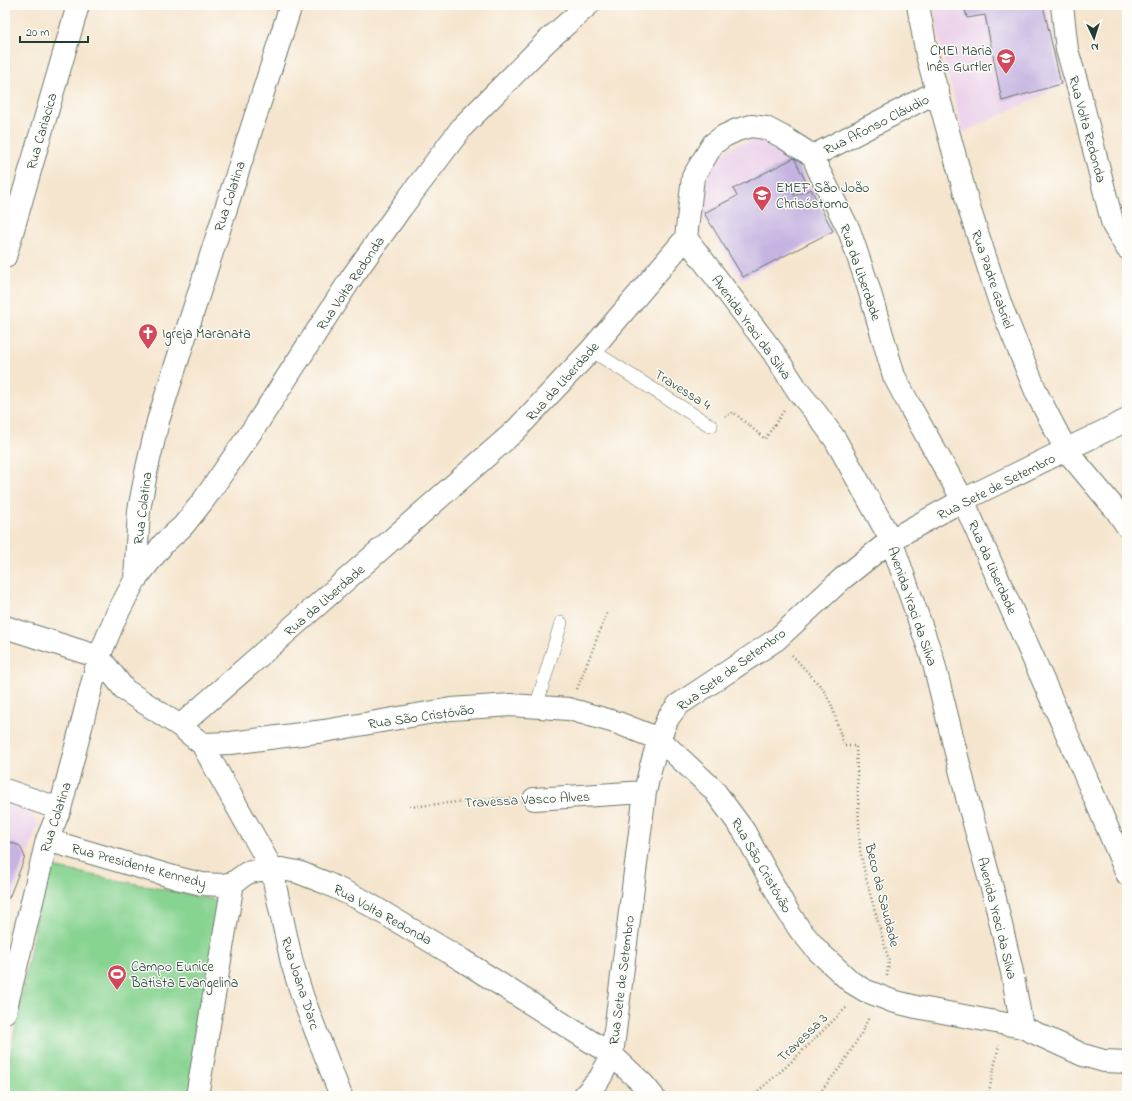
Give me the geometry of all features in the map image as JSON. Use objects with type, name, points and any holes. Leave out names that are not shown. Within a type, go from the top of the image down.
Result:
[{"type":"street","name":"Rua Cariacica","points":[[5,256],[78,5]]},
{"type":"street","name":"Rua Colatina","points":[[5,1012],[47,840],[60,809],[99,657],[116,616],[135,580],[139,510],[158,421],[291,5]]},
{"type":"street","name":"Rua Volta Redonda","points":[[135,580],[164,543],[183,526],[204,501],[258,422],[352,277],[401,208],[463,126],[546,42],[588,5]]},
{"type":"street","name":"Rua Padre Gabriel","points":[[918,5],[927,55],[970,211],[1001,306],[1037,394],[1066,450],[1116,510],[1127,526]]},
{"type":"street","name":"Rua Volta Redonda","points":[[1062,5],[1066,50],[1080,94],[1113,225],[1127,248]]},
{"type":"street","name":"Rua Afonso Cláudio","points":[[814,156],[938,92]]},
{"type":"street","points":[[686,238],[693,177],[713,144],[724,136],[751,126],[766,128],[814,156]]},
{"type":"street","name":"Rua da Liberdade","points":[[814,156],[819,171],[849,230],[868,286],[894,376],[964,500],[1127,874]]},
{"type":"street","name":"Rua da Liberdade","points":[[180,726],[516,431],[591,350],[686,238]]},
{"type":"street","name":"Avenida Yraci da Silva","points":[[686,238],[773,352],[798,391],[835,438],[891,540],[933,660],[995,899],[1012,972],[1013,1025]]},
{"type":"street","name":"Rua Sete de Setembro","points":[[612,1055],[644,792],[659,739],[668,718],[678,705],[777,639],[842,579],[891,540],[964,500],[1127,420]]},
{"type":"street","points":[[5,627],[99,657],[125,690],[180,726],[202,744],[271,867],[247,873],[233,883],[197,1096]]},
{"type":"street","name":"Rua São Cristóvão","points":[[202,744],[231,743],[324,731],[451,709],[511,705],[569,709],[618,723],[659,739],[713,789],[744,831],[785,907],[800,930],[818,951],[851,982],[871,993],[916,1007],[1013,1025],[1083,1055],[1104,1061],[1127,1062]]},
{"type":"street","points":[[5,790],[60,809]]},
{"type":"street","name":"Travessa Vasco Alves","points":[[534,799],[644,792]]},
{"type":"street","name":"Rua Presidente Kennedy","points":[[47,840],[202,884],[222,885],[233,883]]},
{"type":"street","name":"Rua Volta Redonda","points":[[271,867],[298,872],[362,900],[462,960],[612,1055],[643,1084],[653,1096]]},
{"type":"street","name":"Rua Joana D'arc","points":[[271,867],[292,963],[303,998],[341,1096]]},
{"type":"street","points":[[584,1096],[600,1078],[612,1055]]},
{"type":"lane","name":"Travessa 4","points":[[591,350],[711,426]]},
{"type":"lane","points":[[536,707],[561,623]]},
{"type":"path","name":"Travessa 4","points":[[711,426],[733,412],[765,439],[798,391]]},
{"type":"path","points":[[569,709],[607,613]]},
{"type":"path","name":"Beco da Saudade","points":[[777,639],[823,689],[832,706],[844,746],[856,746],[860,850],[889,961],[889,972],[871,993],[861,1034],[842,1065],[816,1096]]},
{"type":"path","name":"Travessa Vasco Alves","points":[[410,807],[495,798],[534,799]]},
{"type":"path","name":"Travessa 3","points":[[752,1096],[871,993]]},
{"type":"path","points":[[988,1096],[1013,1025]]},
{"type":"shaded area","name":"CMEI Maria Inês Gurtler","points":[[935,5],[1047,5],[1060,67],[1066,84],[963,133],[939,37]]},
{"type":"shaded area","name":"EMEF São João Chrisóstomo","points":[[758,140],[767,141],[792,151],[834,232],[742,280],[702,217],[700,199],[712,168],[727,150],[738,144]]},
{"type":"shaded area","points":[[5,799],[29,808],[38,825],[11,904],[5,902]]},
{"type":"green space","name":"Campo Eunice Batista Evangelina","points":[[47,866],[226,902],[193,1096],[5,1096],[5,1081]]},
{"type":"building","points":[[964,5],[1043,5],[1061,84],[1002,101],[985,15],[967,18]]},
{"type":"building","name":"EMEF São João Chrisóstomo","points":[[794,158],[808,186],[793,194],[795,196],[811,189],[833,231],[743,277],[704,213],[737,196],[733,189]]},
{"type":"building","points":[[5,840],[20,846],[25,857],[9,898],[5,897]]},
{"type":"place","name":"CMEI Maria Inês Gurtler","points":[[1006,75]]},
{"type":"place","name":"EMEF São João Chrisóstomo","points":[[762,212]]},
{"type":"place","name":"Igreja Maranata","points":[[148,350]]},
{"type":"place","name":"Campo Eunice Batista Evangelina","points":[[117,991]]}]
